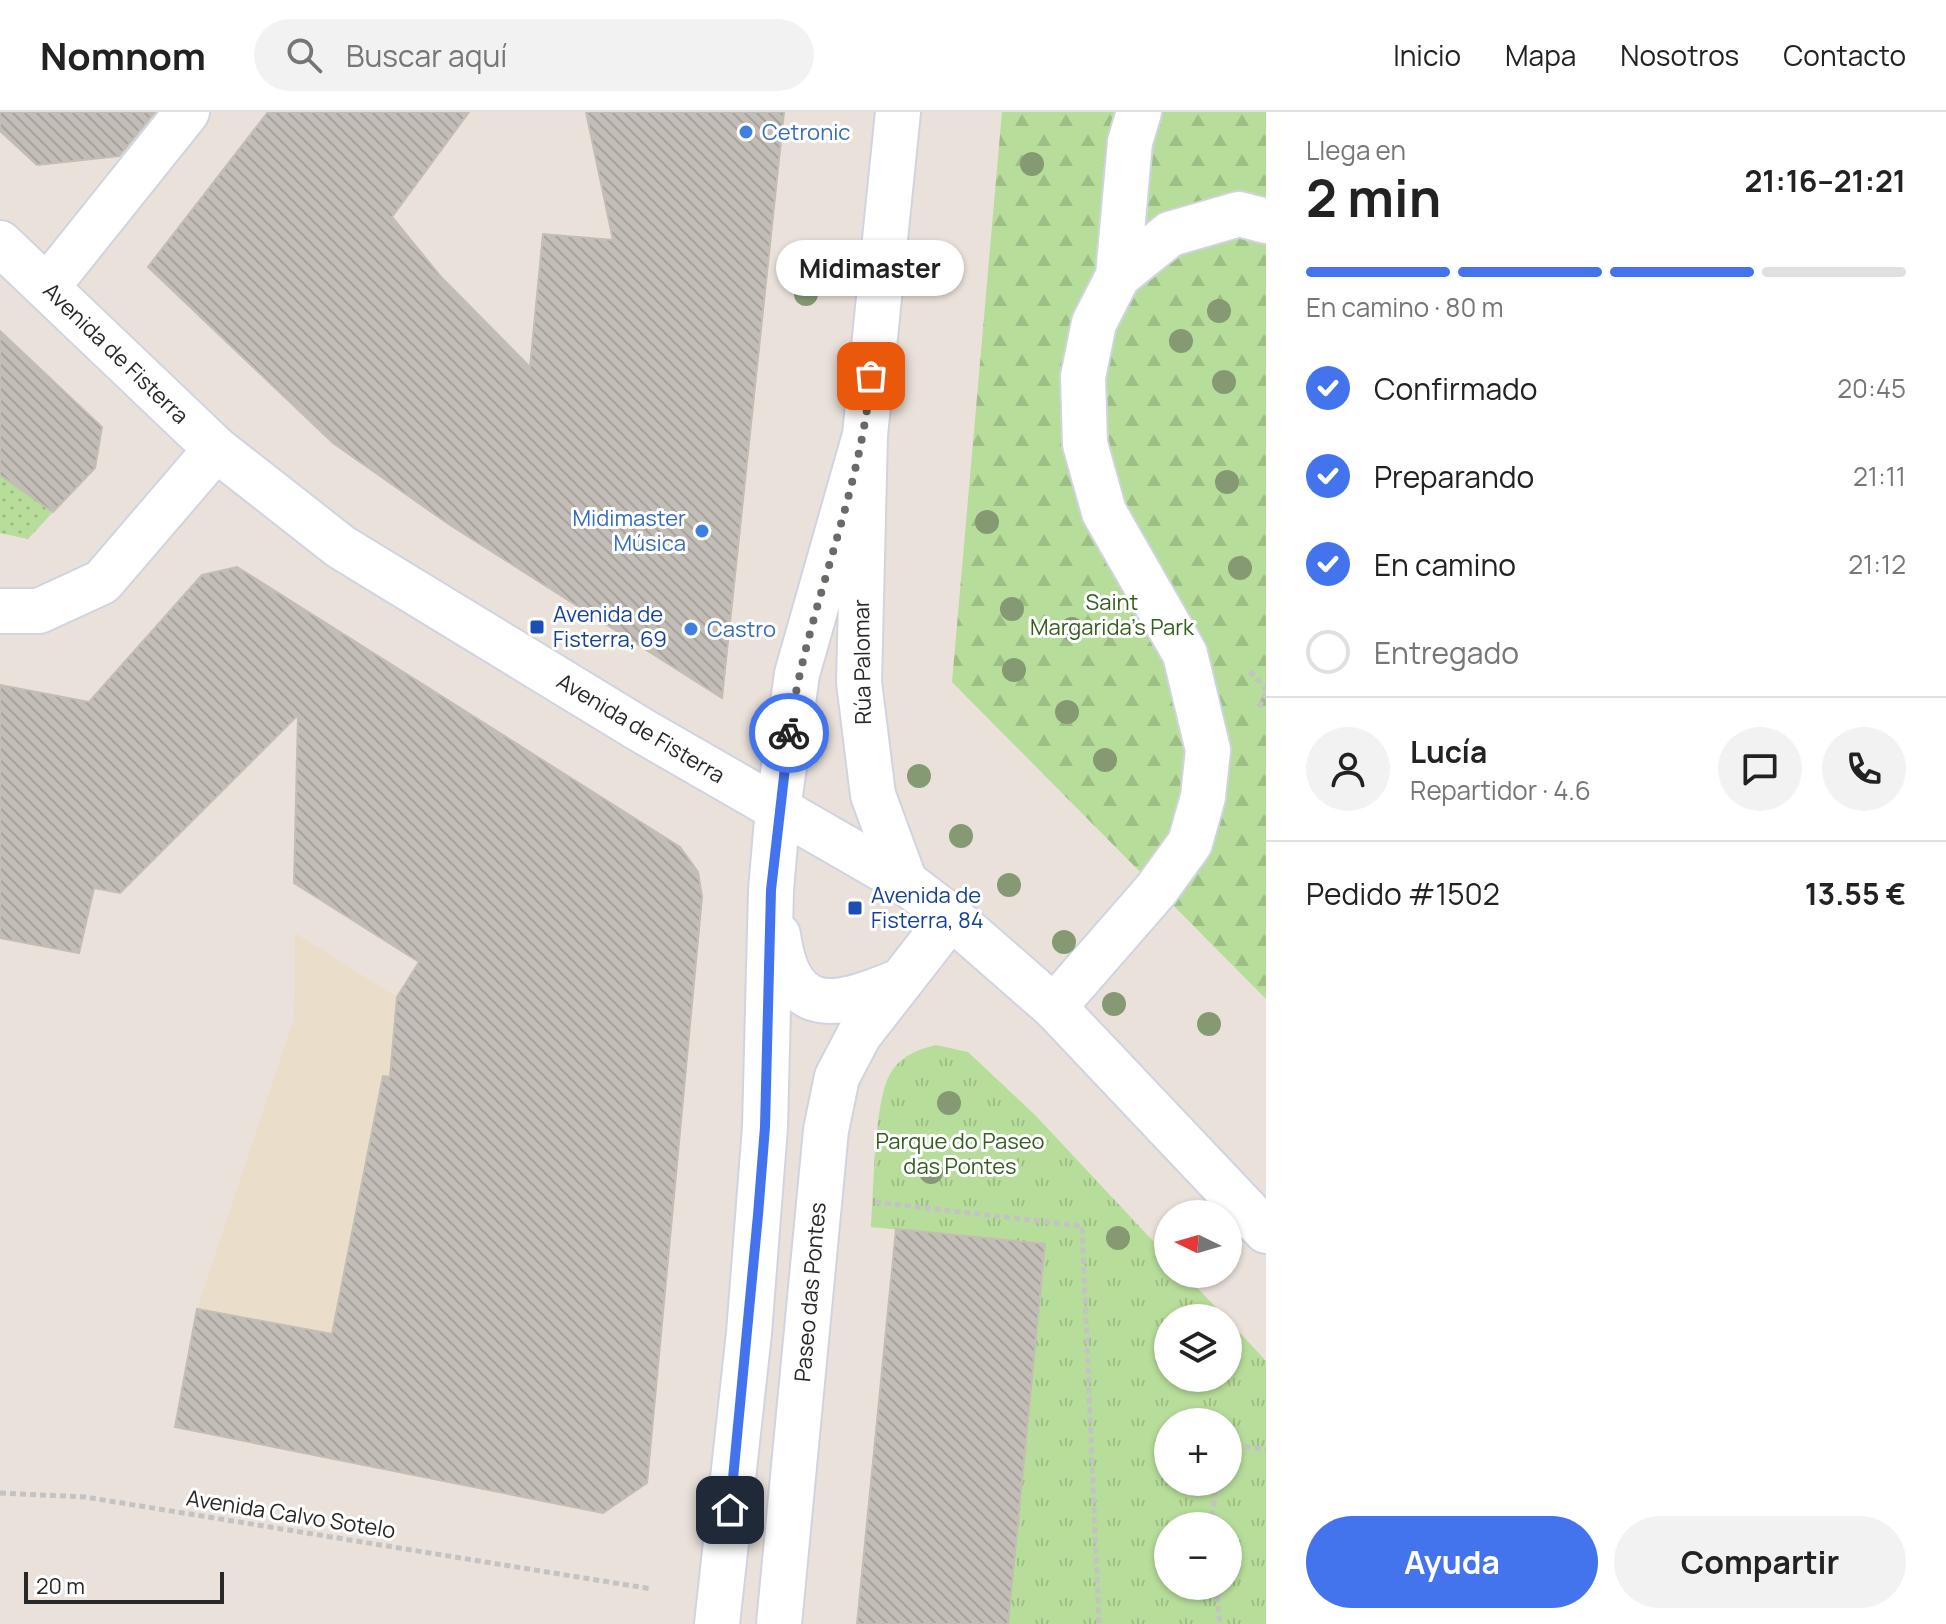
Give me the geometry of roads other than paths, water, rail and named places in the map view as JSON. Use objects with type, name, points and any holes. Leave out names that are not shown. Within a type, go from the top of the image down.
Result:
[{"type":"street","points":[[47,287],[187,112]]},
{"type":"street","name":"Rúa Palomar","points":[[898,112],[865,435],[859,682],[863,738],[873,795],[905,882]]},
{"type":"street","points":[[1054,1007],[1156,890],[1190,843],[1203,797],[1208,750],[1185,654],[1104,512],[1085,444],[1083,377],[1094,323],[1118,276],[1130,142],[1139,112]]},
{"type":"street","points":[[1118,276],[1170,234],[1239,214],[1266,221]]},
{"type":"street","name":"Avenida de Fisterra","points":[[0,243],[216,449],[341,547],[905,882],[951,917],[1054,1007],[1266,1231]]},
{"type":"street","name":"Rúa Palomar","points":[[778,809],[797,674],[865,435]]},
{"type":"street","points":[[0,611],[39,611],[102,582],[216,449]]},
{"type":"street","name":"Paseo das Pontes","points":[[717,1624],[749,1333],[765,1127],[771,890],[778,809]]},
{"type":"street","name":"Paseo das Pontes","points":[[771,890],[781,960],[792,983],[804,996],[828,1004],[864,996],[900,981]]},
{"type":"street","name":"Paseo das Pontes","points":[[779,1624],[826,1130],[837,1077],[859,1035],[951,917]]},
{"type":"place","name":"Cetronic","points":[[746,132]]},
{"type":"place","name":"Midimaster","points":[[871,376]]},
{"type":"place","name":"Midimaster Música","points":[[702,531]]},
{"type":"place","name":"Avenida de Fisterra, 69","points":[[537,627]]},
{"type":"place","name":"Castro","points":[[691,629]]},
{"type":"place","name":"Avenida de Fisterra, 84","points":[[855,908]]},
{"type":"park label","name":"Saint Margarida's Park","points":[[1112,614]]},
{"type":"park label","name":"Parque do Paseo das Pontes","points":[[960,1154]]}]
